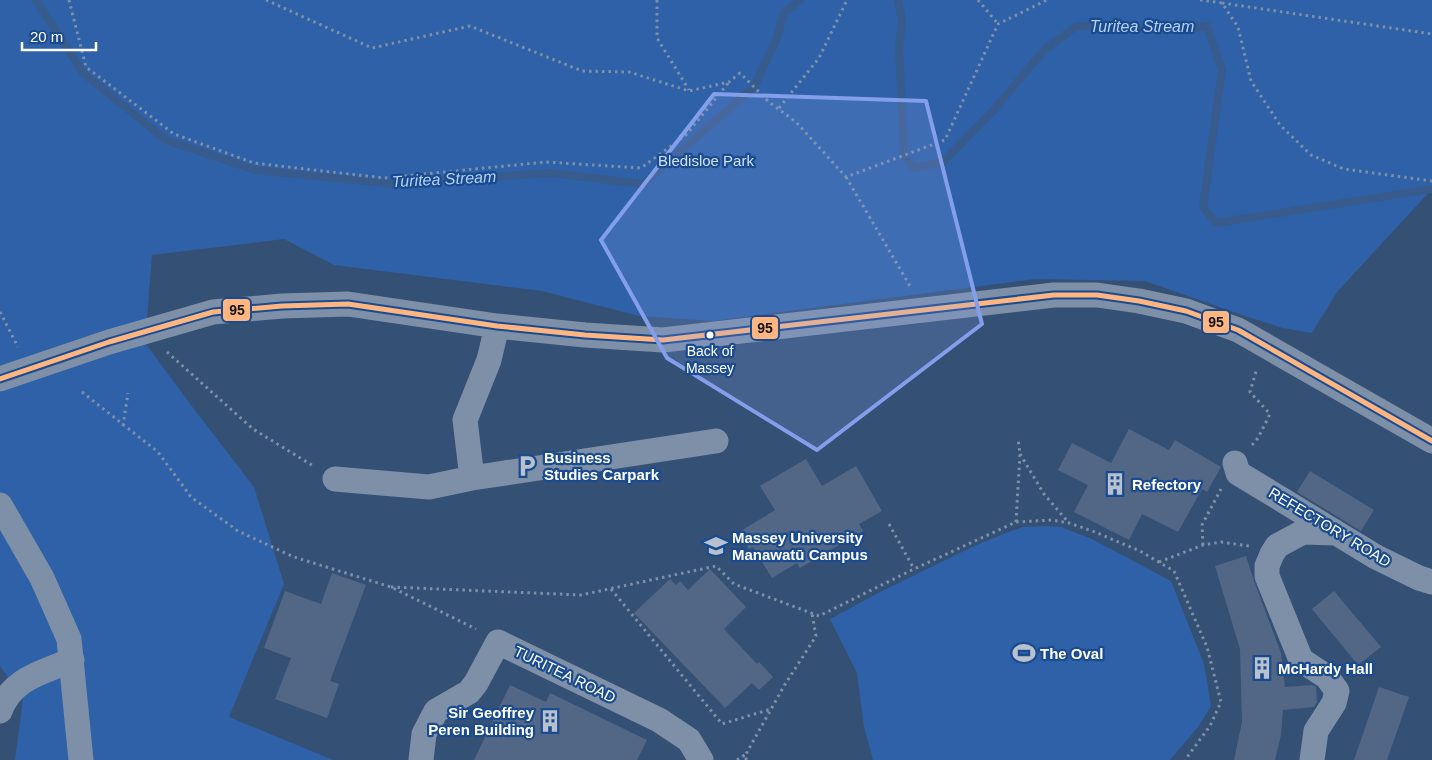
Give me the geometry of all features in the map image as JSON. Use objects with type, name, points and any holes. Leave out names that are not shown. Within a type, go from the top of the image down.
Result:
[{"type":"street","points":[[0,379],[109,342],[213,312],[282,306],[348,304],[497,326],[585,335],[663,340],[1054,295],[1097,295],[1139,301],[1186,311],[1238,330],[1432,441]]},
{"type":"street","points":[[472,478],[465,420],[489,360],[497,326]]},
{"type":"street","points":[[335,479],[429,486],[716,441]]},
{"type":"street","name":"REFECTORY ROAD","points":[[1236,463],[1238,473],[1376,557],[1419,578],[1432,582]]},
{"type":"street","points":[[0,505],[42,578],[69,639],[81,760]]},
{"type":"street","points":[[1312,760],[1316,731],[1334,703],[1337,691],[1327,677],[1301,660],[1267,576],[1267,566],[1277,546],[1303,532],[1336,532]]},
{"type":"street","name":"TURITEA ROAD","points":[[421,760],[424,734],[436,711],[469,692],[498,642],[658,720],[689,740],[701,760]]},
{"type":"street","points":[[0,711],[5,698],[13,688],[25,680],[72,660]]},
{"type":"path","points":[[69,0],[86,67],[174,134],[254,163],[384,178],[546,162],[641,168],[686,135],[729,82],[740,73],[769,102],[796,122],[846,177],[912,290]]},
{"type":"path","points":[[266,0],[372,48],[470,26],[582,70],[629,72],[689,91],[729,82]]},
{"type":"path","points":[[657,0],[656,38],[689,91]]},
{"type":"path","points":[[779,108],[819,58],[847,0]]},
{"type":"path","points":[[978,0],[998,24]]},
{"type":"path","points":[[846,177],[945,140],[998,24],[1047,0]]},
{"type":"path","points":[[1200,0],[1432,34]]},
{"type":"path","points":[[1222,3],[1238,27],[1251,81],[1280,125],[1311,155],[1344,169],[1432,182]]},
{"type":"path","points":[[0,312],[20,350]]},
{"type":"path","points":[[1258,438],[1270,414],[1250,392],[1264,344]]},
{"type":"path","points":[[166,351],[253,429],[335,479]]},
{"type":"path","points":[[82,392],[158,452],[191,497],[238,531],[294,557],[391,587],[498,642]]},
{"type":"path","points":[[123,426],[128,393]]},
{"type":"path","points":[[1016,522],[1020,454],[1018,438]]},
{"type":"path","points":[[1020,454],[1044,494],[1069,523]]},
{"type":"path","points":[[391,587],[581,595],[716,566],[734,584],[819,616],[914,568],[1016,522],[1052,520],[1069,523],[1140,552],[1174,571],[1207,647],[1221,702],[1210,726],[1185,760]]},
{"type":"path","points":[[889,524],[914,568]]},
{"type":"path","points":[[1158,562],[1203,545],[1220,542],[1254,546]]},
{"type":"path","points":[[611,589],[722,724],[771,709]]},
{"type":"path","points":[[737,760],[746,754],[816,636],[812,614]]},
{"type":"path","points":[[746,754],[746,760]]},
{"type":"highlighted area","points":[[714,94],[926,101],[982,324],[817,450],[667,358],[601,240]]},
{"type":"green space","name":"Bledisloe Park","points":[[0,0],[1432,0],[1432,189],[1337,292],[1312,333],[1283,328],[1145,281],[1035,279],[713,321],[639,316],[542,291],[334,265],[284,239],[152,255],[145,343],[254,487],[284,584],[229,717],[333,760],[15,760],[23,699],[0,666]]},
{"type":"green space","name":"The Oval","points":[[1023,527],[1061,527],[1092,539],[1171,581],[1204,664],[1211,706],[1198,727],[1170,760],[873,760],[864,727],[857,673],[830,619],[974,546]]},
{"type":"building","name":"Refectory","points":[[1129,429],[1169,450],[1175,440],[1221,467],[1207,492],[1202,489],[1178,532],[1142,514],[1129,540],[1074,512],[1088,485],[1058,470],[1072,443],[1111,463]]},
{"type":"building","points":[[806,459],[822,486],[856,466],[882,511],[859,524],[863,531],[800,568],[797,563],[772,578],[753,547],[749,549],[739,532],[775,510],[760,486]]},
{"type":"building","points":[[1310,471],[1374,510],[1361,531],[1297,492]]},
{"type":"building","name":"McHardy Hall","points":[[1246,556],[1281,653],[1285,687],[1312,685],[1316,687],[1317,702],[1314,707],[1283,710],[1281,735],[1275,760],[1234,760],[1242,722],[1240,649],[1215,566]]},
{"type":"building","points":[[710,569],[746,607],[724,629],[757,664],[759,662],[773,677],[759,690],[752,683],[725,708],[634,613],[670,579],[676,585],[680,581],[688,590]]},
{"type":"building","points":[[332,573],[366,585],[330,681],[339,684],[327,718],[275,699],[291,658],[264,648],[285,591],[321,604]]},
{"type":"building","points":[[1334,591],[1381,647],[1358,665],[1312,609]]},
{"type":"building","name":"Sir Geoffrey Peren Building","points":[[510,685],[546,702],[550,693],[647,740],[637,760],[474,760]]},
{"type":"building","points":[[1379,687],[1409,697],[1387,760],[1354,760]]},
{"type":"waterway","name":"Turitea Stream","points":[[36,0],[83,73],[166,140],[255,170],[395,184],[550,173],[643,184],[754,87],[777,38],[784,13],[800,0]]},
{"type":"waterway","name":"Turitea Stream","points":[[898,0],[902,19],[899,48],[904,155],[914,168],[943,162],[994,110],[1044,50],[1077,26],[1172,30],[1207,26],[1222,70],[1203,207],[1216,223],[1432,189]]},
{"type":"transit line","name":"95","points":[[0,379],[109,342],[213,312],[282,306],[348,304],[497,326],[585,335],[663,340],[1054,295],[1097,295],[1139,301],[1186,311],[1238,330],[1432,441]]},
{"type":"place","name":"Back of Massey","points":[[710,335]]},
{"type":"place","name":"Business Studies Carpark","points":[[527,466]]},
{"type":"place","name":"Refectory","points":[[1115,484]]},
{"type":"place","name":"Massey University Manawatū Campus","points":[[716,546]]},
{"type":"place","name":"The Oval","points":[[1024,653]]},
{"type":"place","name":"McHardy Hall","points":[[1262,668]]},
{"type":"place","name":"Sir Geoffrey Peren Building","points":[[550,721]]}]
